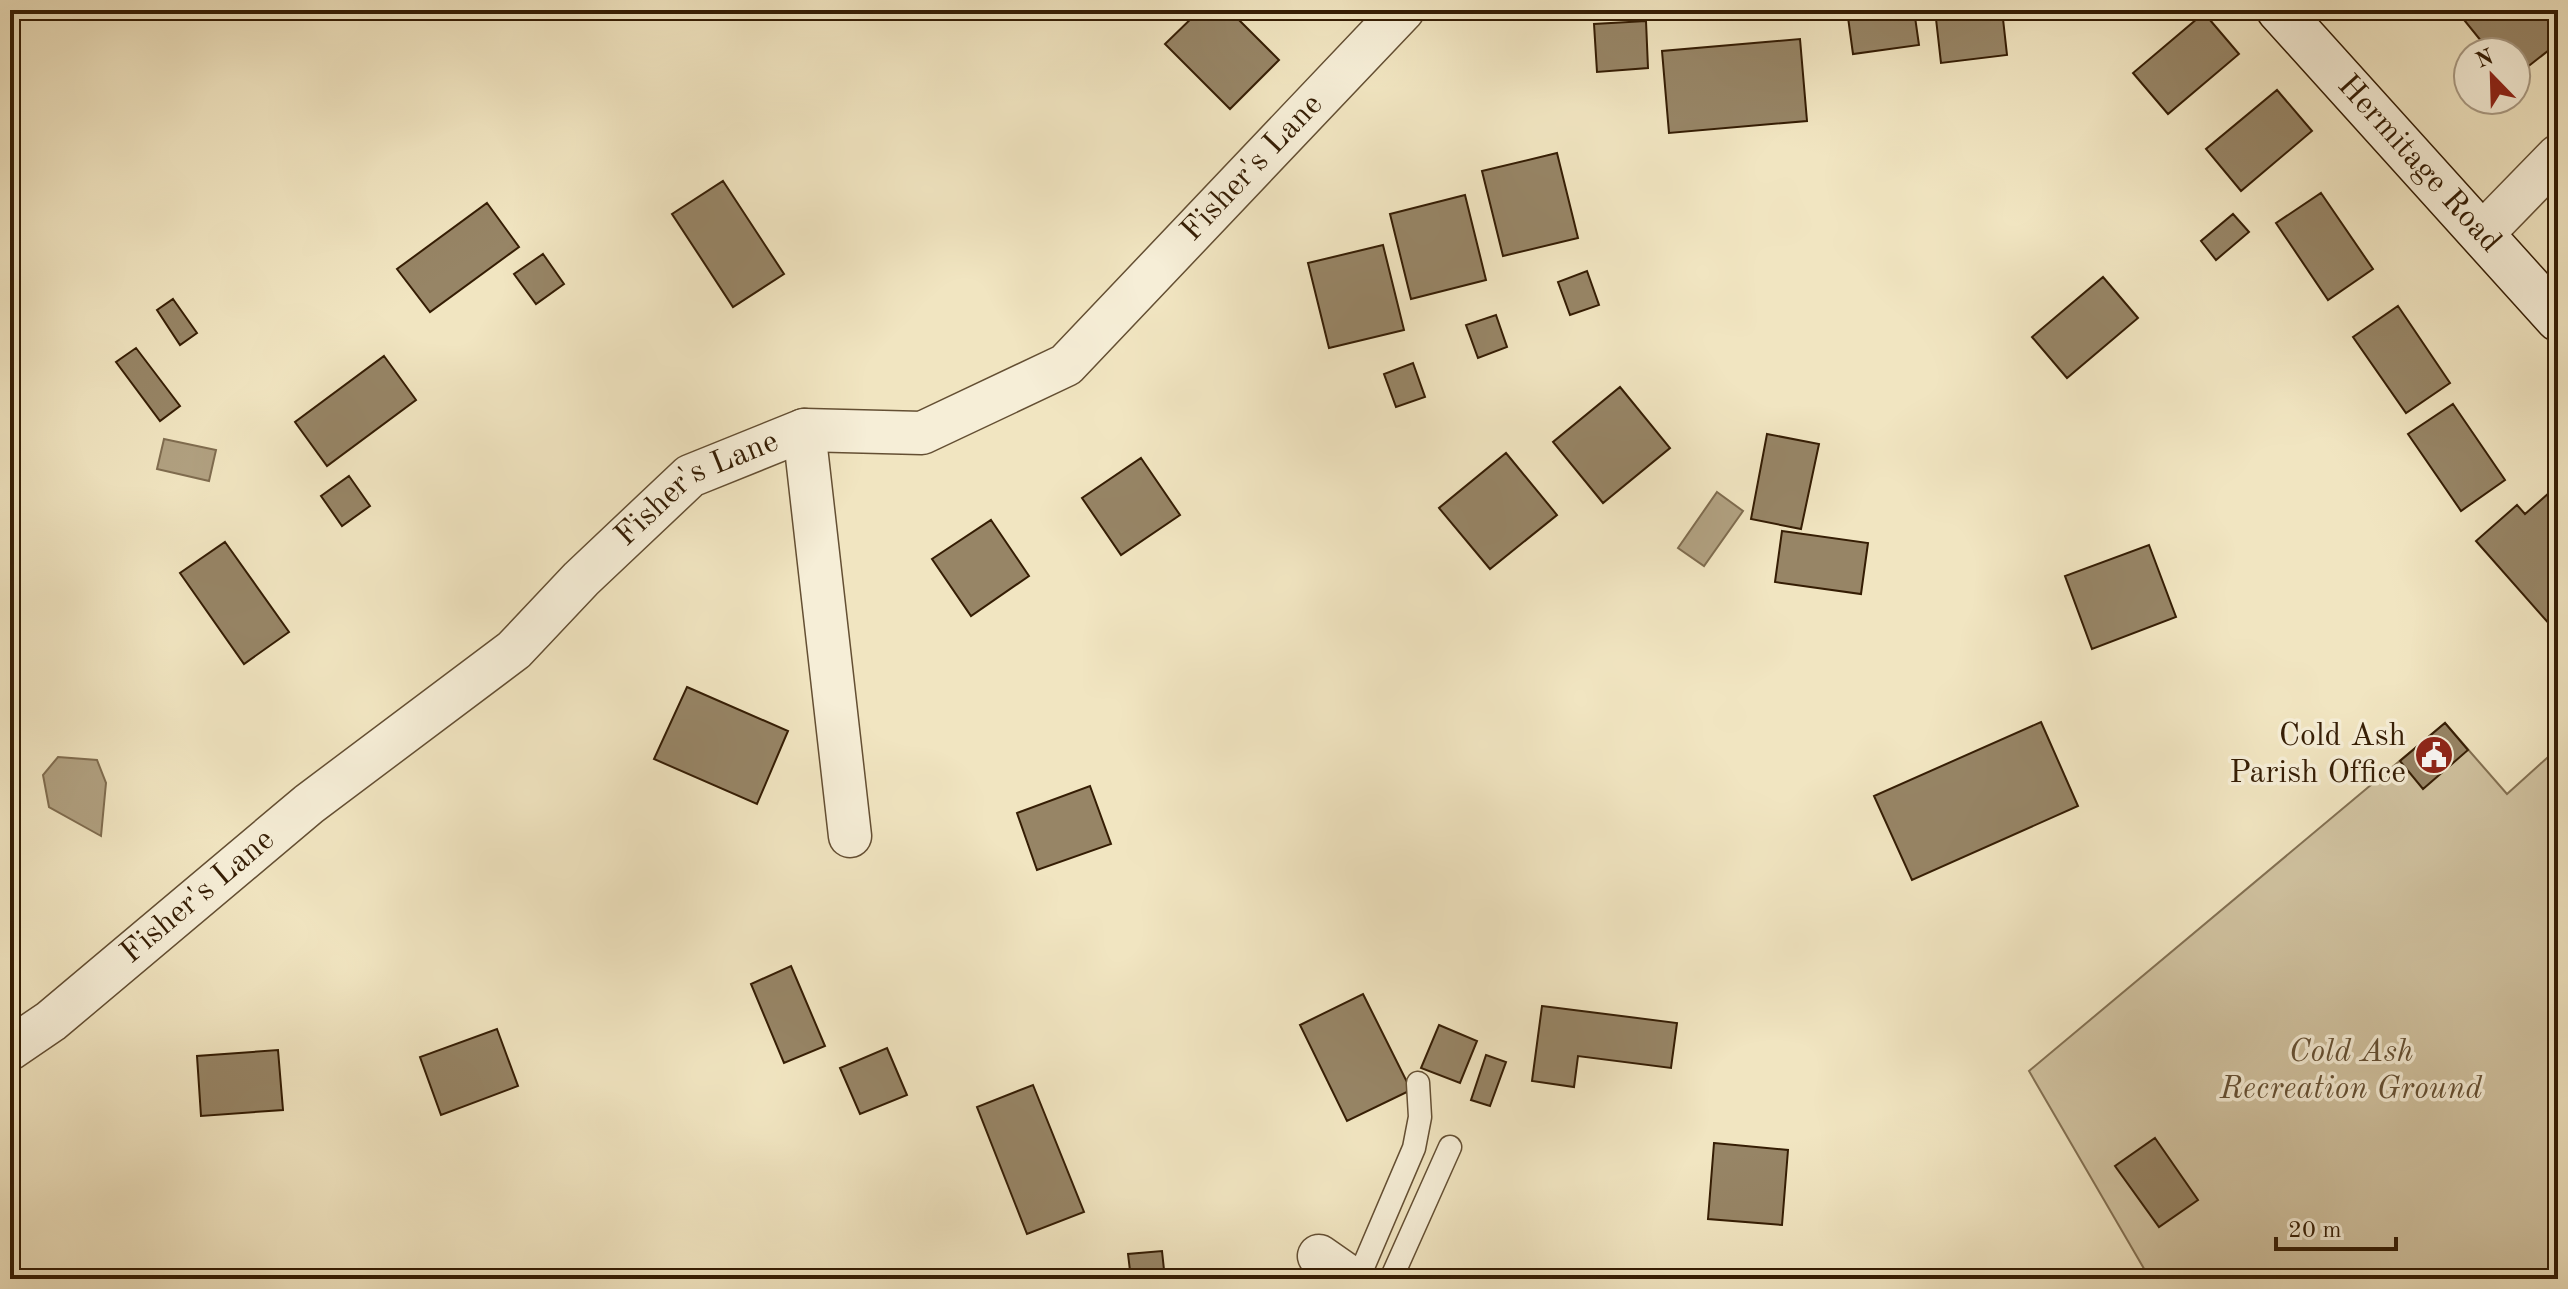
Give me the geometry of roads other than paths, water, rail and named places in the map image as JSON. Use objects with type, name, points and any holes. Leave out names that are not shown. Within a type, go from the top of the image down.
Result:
[{"type":"street","name":"Fisher's Lane","points":[[10,1049],[51,1021],[309,804],[514,650],[581,579],[690,476],[804,430],[922,433],[1066,365],[1403,10]]},
{"type":"street","name":"Hermitage Road","points":[[2279,10],[2558,319]]},
{"type":"street","points":[[2482,234],[2558,156]]},
{"type":"street","points":[[804,430],[850,836]]},
{"type":"lane","points":[[1358,1279],[1414,1148],[1420,1117],[1418,1083]]},
{"type":"lane","points":[[1391,1279],[1450,1147]]},
{"type":"place","name":"Cold Ash Parish Office","points":[[2434,755]]},
{"type":"park label","name":"Cold Ash Recreation Ground","points":[[2351,1072]]}]
